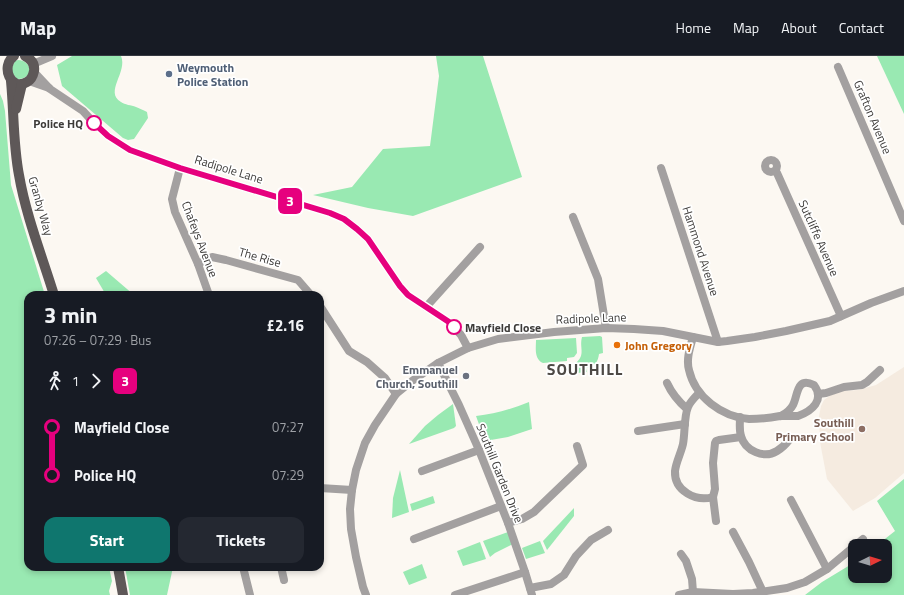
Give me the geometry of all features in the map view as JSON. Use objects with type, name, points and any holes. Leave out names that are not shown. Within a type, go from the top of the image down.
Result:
[{"type":"main road","points":[[3,65],[14,56]]},
{"type":"main road","name":"Granby Way","points":[[3,65],[14,121],[14,146],[19,176],[28,214],[53,291]]},
{"type":"main road","points":[[6,77],[17,84],[28,67]]},
{"type":"main road","name":"Granby Way","points":[[14,121],[28,67]]},
{"type":"main road","points":[[119,571],[123,595]]},
{"type":"street","points":[[28,67],[52,56]]},
{"type":"street","name":"Radipole Lane","points":[[28,67],[43,80],[50,89],[83,111],[108,136],[130,150],[180,168],[330,213],[344,219],[368,239],[400,286],[408,295],[449,322],[461,335],[468,348],[498,338],[606,328],[663,331],[718,342],[741,339],[817,324],[904,291]]},
{"type":"street","name":"Grafton Avenue","points":[[838,67],[904,220]]},
{"type":"street","name":"Chafeys Avenue","points":[[180,168],[172,199],[175,212],[198,264],[208,291]]},
{"type":"street","name":"Hammond Avenue","points":[[661,168],[718,342]]},
{"type":"street","name":"Sutcliffe Avenue","points":[[775,170],[809,243],[840,316]]},
{"type":"street","points":[[573,217],[598,280],[606,328]]},
{"type":"street","points":[[426,307],[480,247]]},
{"type":"street","name":"The Rise","points":[[198,264],[212,257],[226,260],[298,280],[308,291]]},
{"type":"street","points":[[324,312],[349,351],[367,362],[386,378],[396,394]]},
{"type":"street","points":[[693,337],[688,355],[688,369],[693,382],[699,392],[709,402],[728,414],[749,418],[798,416],[813,408],[817,402],[818,394],[814,386],[808,383],[802,384],[797,390],[792,407],[781,416]]},
{"type":"street","points":[[366,595],[351,529],[350,509],[356,470],[365,443],[396,394],[438,363],[468,348]]},
{"type":"street","name":"Southill Garden Drive","points":[[438,363],[479,450],[508,523],[531,592]]},
{"type":"street","points":[[818,394],[844,387],[862,385],[880,370]]},
{"type":"street","points":[[667,382],[672,393],[687,409]]},
{"type":"street","points":[[699,392],[687,409],[681,451],[675,471],[679,486],[683,492],[706,499],[713,498]]},
{"type":"street","points":[[740,417],[741,437],[751,450],[765,454],[777,452],[789,440]]},
{"type":"street","points":[[638,431],[685,424]]},
{"type":"street","points":[[716,521],[713,498],[715,489],[713,463],[714,443],[719,440],[741,437]]},
{"type":"street","points":[[508,523],[522,519],[534,512],[583,465],[577,446]]},
{"type":"street","points":[[422,471],[479,450]]},
{"type":"street","points":[[324,488],[352,490]]},
{"type":"street","points":[[791,500],[827,569]]},
{"type":"street","points":[[414,539],[501,506]]},
{"type":"street","points":[[531,592],[551,584],[564,575],[576,556],[591,540],[608,530]]},
{"type":"street","points":[[733,532],[763,592]]},
{"type":"street","points":[[679,595],[693,592],[733,595],[787,588],[805,582],[827,569],[848,552]]},
{"type":"street","points":[[681,554],[686,561],[692,579],[693,592]]},
{"type":"street","points":[[246,571],[250,595]]},
{"type":"street","points":[[283,571],[284,580]]},
{"type":"street","points":[[455,595],[525,572]]},
{"type":"shaded area","name":"Southill Primary School","points":[[904,367],[904,473],[875,498],[853,511],[827,479],[820,442],[819,416],[821,406],[824,400],[831,395],[842,391],[858,390],[876,385]]},
{"type":"green space","points":[[72,56],[121,56],[122,69],[115,87],[116,98],[123,103],[147,112],[148,118],[134,139],[128,140],[123,138],[62,86],[57,65]]},
{"type":"green space","points":[[436,56],[483,56],[522,177],[413,216],[368,208],[313,195],[352,187],[383,149],[430,146],[439,76]]},
{"type":"green space","points":[[877,56],[904,56],[904,114]]},
{"type":"green space","points":[[18,60],[27,64],[30,70],[29,74],[22,79],[17,79],[10,71],[15,61]]},
{"type":"green space","points":[[0,94],[5,111],[11,185],[44,291],[24,291],[24,571],[110,571],[112,581],[109,591],[110,595],[0,595]]},
{"type":"green space","points":[[106,271],[129,291],[104,291],[96,278]]},
{"type":"green space","points":[[582,337],[602,337],[603,353],[599,354],[594,365],[586,368],[587,372],[577,373],[576,363],[582,354]]},
{"type":"green space","points":[[576,338],[577,353],[574,357],[567,358],[567,361],[543,363],[538,359],[536,353],[536,340]]},
{"type":"green space","points":[[529,402],[532,429],[508,437],[485,441],[476,416],[503,411]]},
{"type":"green space","points":[[453,404],[456,426],[454,428],[409,444],[425,426]]},
{"type":"green space","points":[[400,470],[409,512],[392,518],[393,498]]},
{"type":"green space","points":[[904,479],[904,595],[805,595],[822,582],[848,566],[848,583],[892,583],[892,539],[885,539],[895,531],[877,501]]},
{"type":"green space","points":[[433,496],[435,503],[412,511],[410,504]]},
{"type":"green space","points":[[574,508],[574,516],[547,550],[543,541]]},
{"type":"green space","points":[[508,532],[513,544],[490,557],[483,541]]},
{"type":"green space","points":[[540,541],[545,553],[526,559],[522,548]]},
{"type":"green space","points":[[480,542],[486,559],[463,566],[457,551]]},
{"type":"green space","points":[[422,564],[427,578],[409,585],[403,572]]},
{"type":"green space","points":[[126,571],[172,571],[167,595],[130,595]]},
{"type":"bus line","name":"3","points":[[94,123],[108,136],[130,150],[180,168],[330,213],[344,219],[368,239],[380,259],[408,295],[449,322],[454,327]]},
{"type":"place","name":"Weymouth Police Station","points":[[169,74]]},
{"type":"place","name":"Police HQ","points":[[94,123]]},
{"type":"place","name":"Mayfield Close","points":[[454,327]]},
{"type":"place","name":"John Gregory","points":[[617,345]]},
{"type":"place","name":"Emmanuel Church, Southill","points":[[466,376]]},
{"type":"place","name":"Southill Primary School","points":[[862,429]]},
{"type":"district","name":"SOUTHILL","points":[[585,369]]}]
